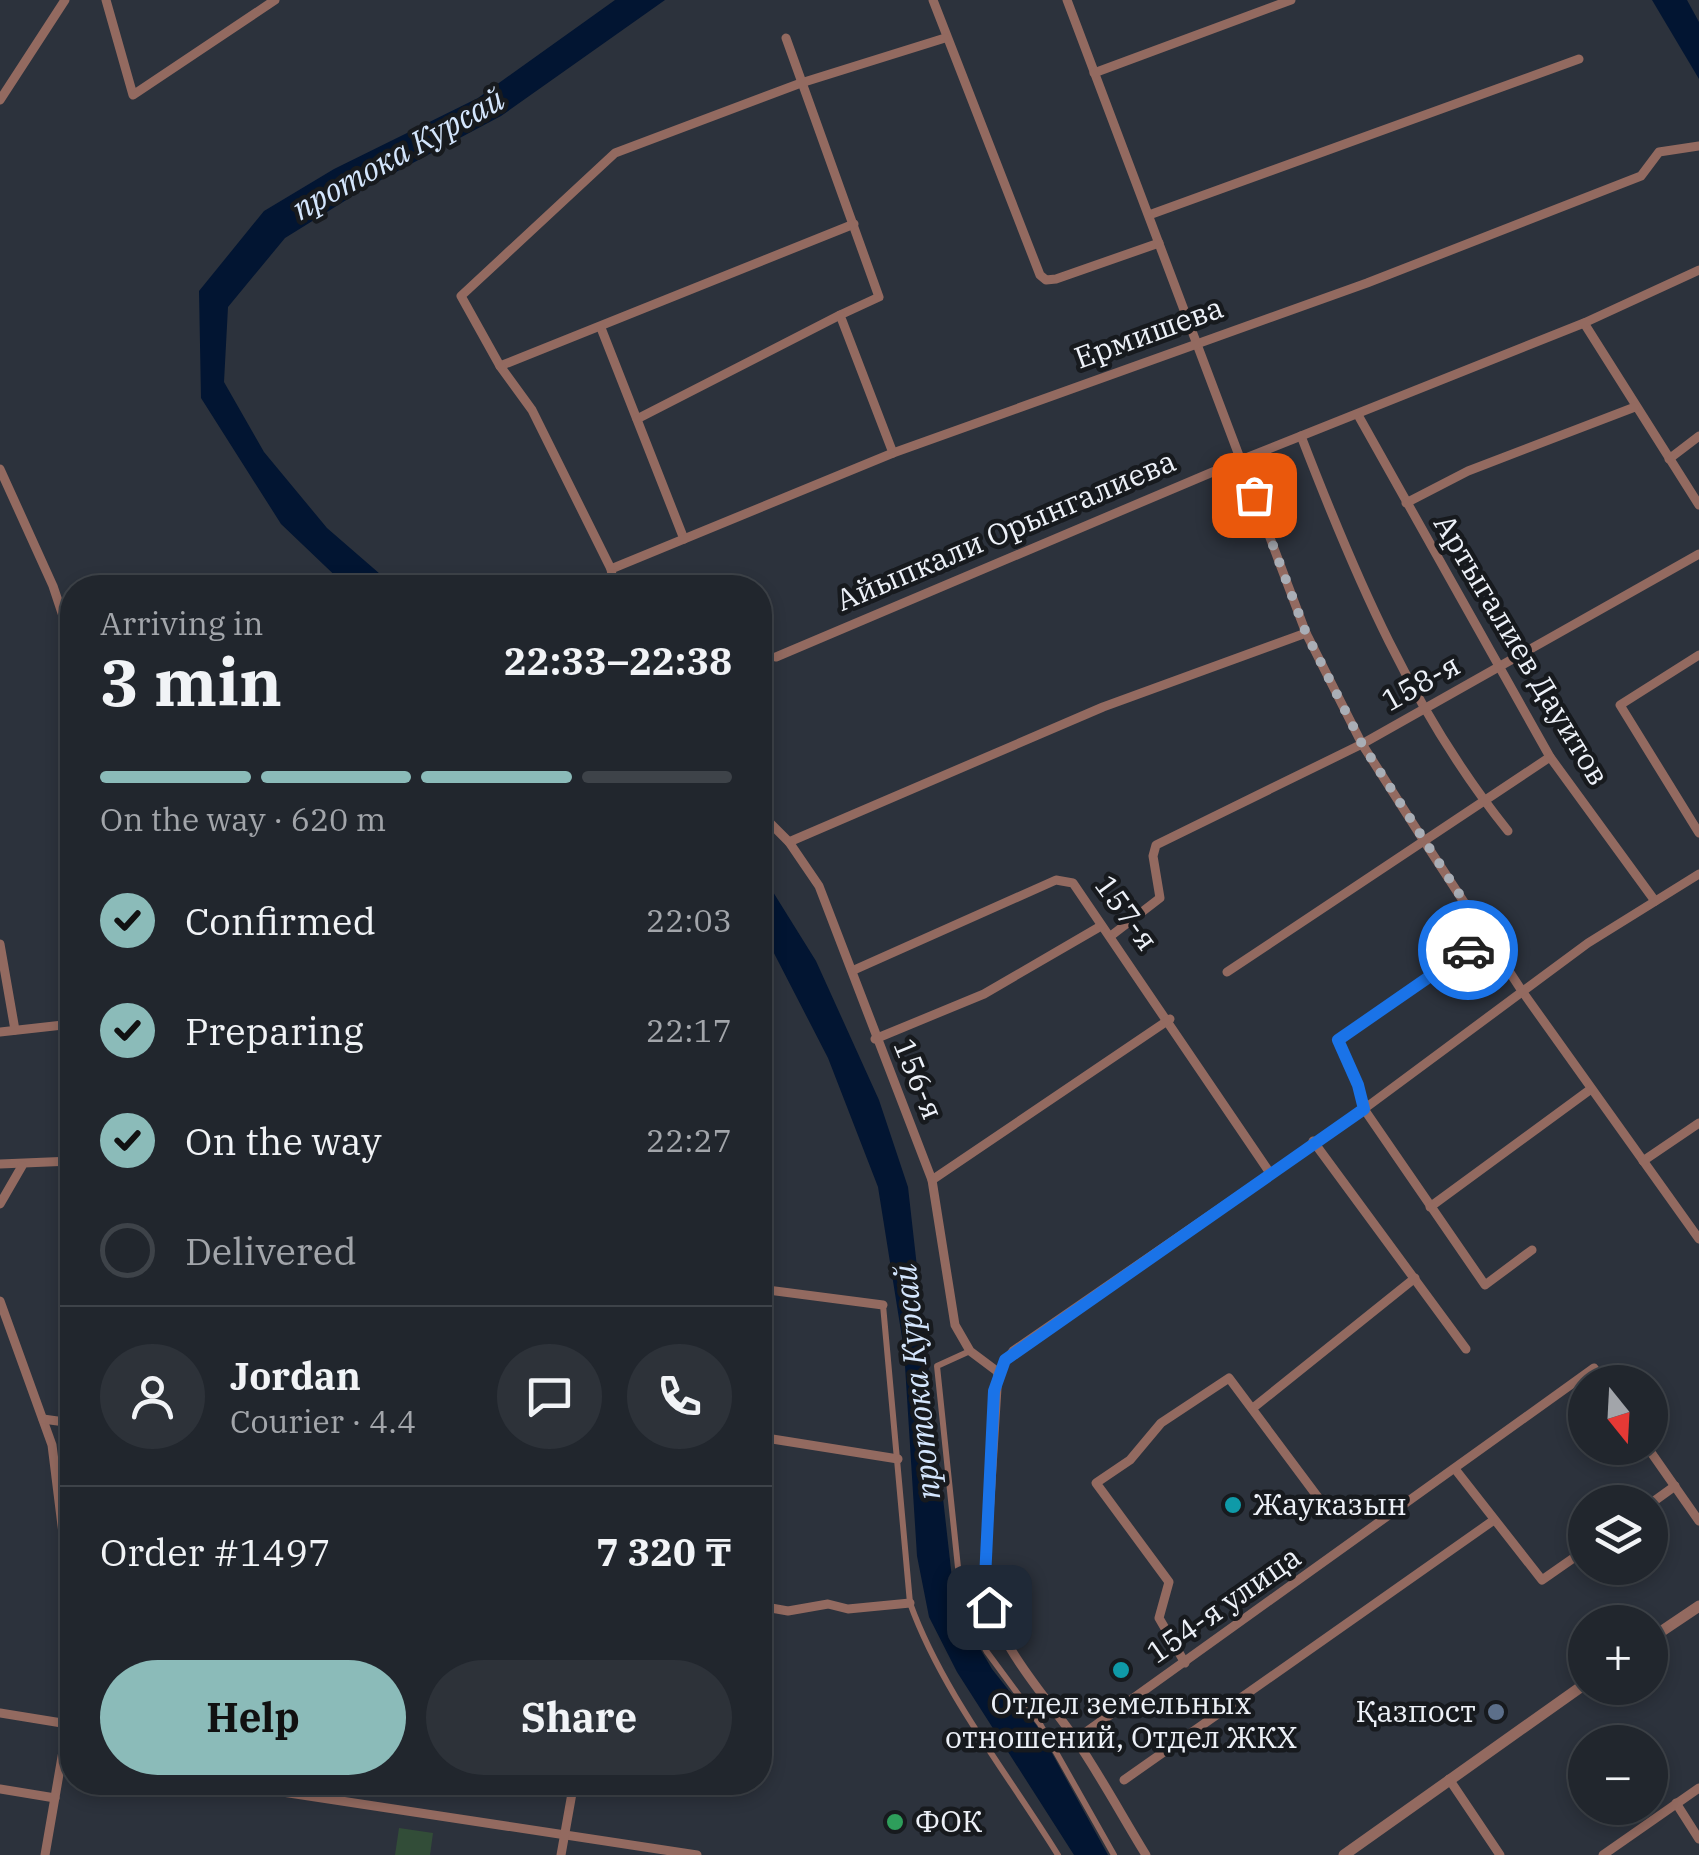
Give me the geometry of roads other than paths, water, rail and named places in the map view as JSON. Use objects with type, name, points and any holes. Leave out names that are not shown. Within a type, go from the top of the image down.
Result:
[{"type":"street","points":[[0,100],[65,0]]},
{"type":"street","points":[[106,0],[133,96],[275,0]]},
{"type":"street","points":[[933,0],[1040,274],[1046,280],[1056,279],[1158,243]]},
{"type":"street","points":[[1067,0],[1306,633],[1362,744],[1522,991],[1699,1239]]},
{"type":"street","points":[[1094,73],[1291,0]]},
{"type":"street","points":[[638,419],[879,297],[786,38]]},
{"type":"street","points":[[611,575],[532,410],[500,366],[461,296],[615,154],[802,82],[946,38]]},
{"type":"street","points":[[1149,215],[1579,59]]},
{"type":"street","name":"Ермишева","points":[[610,569],[893,453],[1367,283],[1641,176],[1659,152],[1699,146]]},
{"type":"street","points":[[500,366],[854,224]]},
{"type":"street","name":"Айыпкали Орынгалиева","points":[[776,656],[1240,460],[1584,323],[1699,270]]},
{"type":"street","points":[[840,315],[893,453]]},
{"type":"street","points":[[1584,323],[1699,504]]},
{"type":"street","points":[[602,328],[684,540]]},
{"type":"street","points":[[1406,502],[1468,471],[1635,407]]},
{"type":"street","name":"Артыгалиев Дауитов","points":[[1358,416],[1550,757],[1655,900]]},
{"type":"street","points":[[1301,436],[1353,572],[1423,709],[1508,831]]},
{"type":"street","points":[[1670,459],[1699,436]]},
{"type":"street","points":[[0,469],[60,607]]},
{"type":"street","name":"158-я","points":[[1112,935],[1160,898],[1153,856],[1156,846],[1362,744],[1699,554]]},
{"type":"street","points":[[790,842],[1103,707],[1306,633]]},
{"type":"street","points":[[1699,655],[1620,706],[1699,834]]},
{"type":"street","points":[[1227,972],[1550,757]]},
{"type":"street","name":"156-я","points":[[772,825],[790,842],[819,886],[854,970],[875,1039],[932,1180],[956,1325],[970,1352]]},
{"type":"street","points":[[1146,1855],[1075,1740],[1006,1646],[989,1607],[985,1579],[998,1372],[1013,1351],[1364,1109],[1522,991],[1699,874]]},
{"type":"street","name":"157-я","points":[[854,970],[1056,880],[1073,883],[1170,1019],[1270,1173]]},
{"type":"street","points":[[875,1039],[984,994],[1101,926]]},
{"type":"street","points":[[1487,937],[1338,1040],[1364,1109],[1485,1285],[1532,1250]]},
{"type":"street","points":[[0,944],[14,1030]]},
{"type":"street","points":[[932,1180],[1170,1019]]},
{"type":"street","points":[[0,1032],[60,1025]]},
{"type":"street","points":[[1430,1206],[1591,1089]]},
{"type":"street","points":[[1643,1162],[1699,1122]]},
{"type":"street","points":[[1313,1141],[1466,1349]]},
{"type":"street","points":[[0,1164],[60,1162]]},
{"type":"street","points":[[0,1204],[22,1166]]},
{"type":"street","points":[[1253,1408],[1415,1278]]},
{"type":"street","points":[[772,1291],[884,1306],[910,1603],[922,1636],[956,1696],[1058,1855]]},
{"type":"street","points":[[0,1301],[52,1445],[60,1509]]},
{"type":"street","points":[[998,1372],[970,1352],[936,1366],[962,1606],[987,1652],[1040,1724],[1114,1855]]},
{"type":"street","points":[[1185,1663],[1158,1618],[1169,1582],[1096,1483],[1130,1460],[1161,1423],[1229,1378],[1320,1500]]},
{"type":"street","name":"154-я улица","points":[[1075,1740],[1568,1387]]},
{"type":"street","points":[[43,1419],[60,1421]]},
{"type":"street","points":[[772,1439],[898,1459]]},
{"type":"street","points":[[1660,1465],[1699,1521]]},
{"type":"street","points":[[1455,1468],[1542,1580],[1568,1562]]},
{"type":"street","points":[[1668,1491],[1675,1486]]},
{"type":"street","points":[[1124,1780],[1494,1520]]},
{"type":"street","points":[[772,1608],[788,1611],[828,1604],[848,1609],[910,1603]]},
{"type":"street","points":[[1668,1627],[1699,1606]]},
{"type":"street","points":[[1344,1855],[1568,1696]]},
{"type":"street","points":[[0,1713],[60,1723]]},
{"type":"street","points":[[1449,1779],[1500,1855]]},
{"type":"street","points":[[46,1855],[60,1782]]},
{"type":"street","points":[[1603,1855],[1699,1788]]},
{"type":"street","points":[[0,1789],[55,1798]]},
{"type":"street","points":[[300,1795],[696,1855]]},
{"type":"street","points":[[561,1855],[572,1795]]},
{"type":"street","points":[[1676,1804],[1699,1839]]},
{"type":"water","name":"протока Курсай","points":[[615,0],[665,0],[501,116],[364,189],[285,238],[228,307],[224,382],[264,452],[327,528],[381,575],[334,575],[281,524],[201,398],[199,291],[264,211],[334,169],[478,98]]},
{"type":"water","points":[[1652,0],[1687,0],[1699,22],[1699,79]]},
{"type":"water","name":"протока Курсай","points":[[772,890],[816,961],[879,1100],[908,1187],[953,1587],[962,1618],[992,1669],[1037,1726],[1108,1855],[1074,1855],[957,1672],[929,1617],[917,1556],[904,1350],[878,1187],[828,1058],[772,949]]},
{"type":"place","name":"Жауказын","points":[[1233,1505]]},
{"type":"place","name":"Отдел земельных отношений, Отдел ЖКХ","points":[[1121,1670]]},
{"type":"place","name":"Қазпост","points":[[1496,1712]]},
{"type":"place","name":"ФОК","points":[[895,1822]]}]
